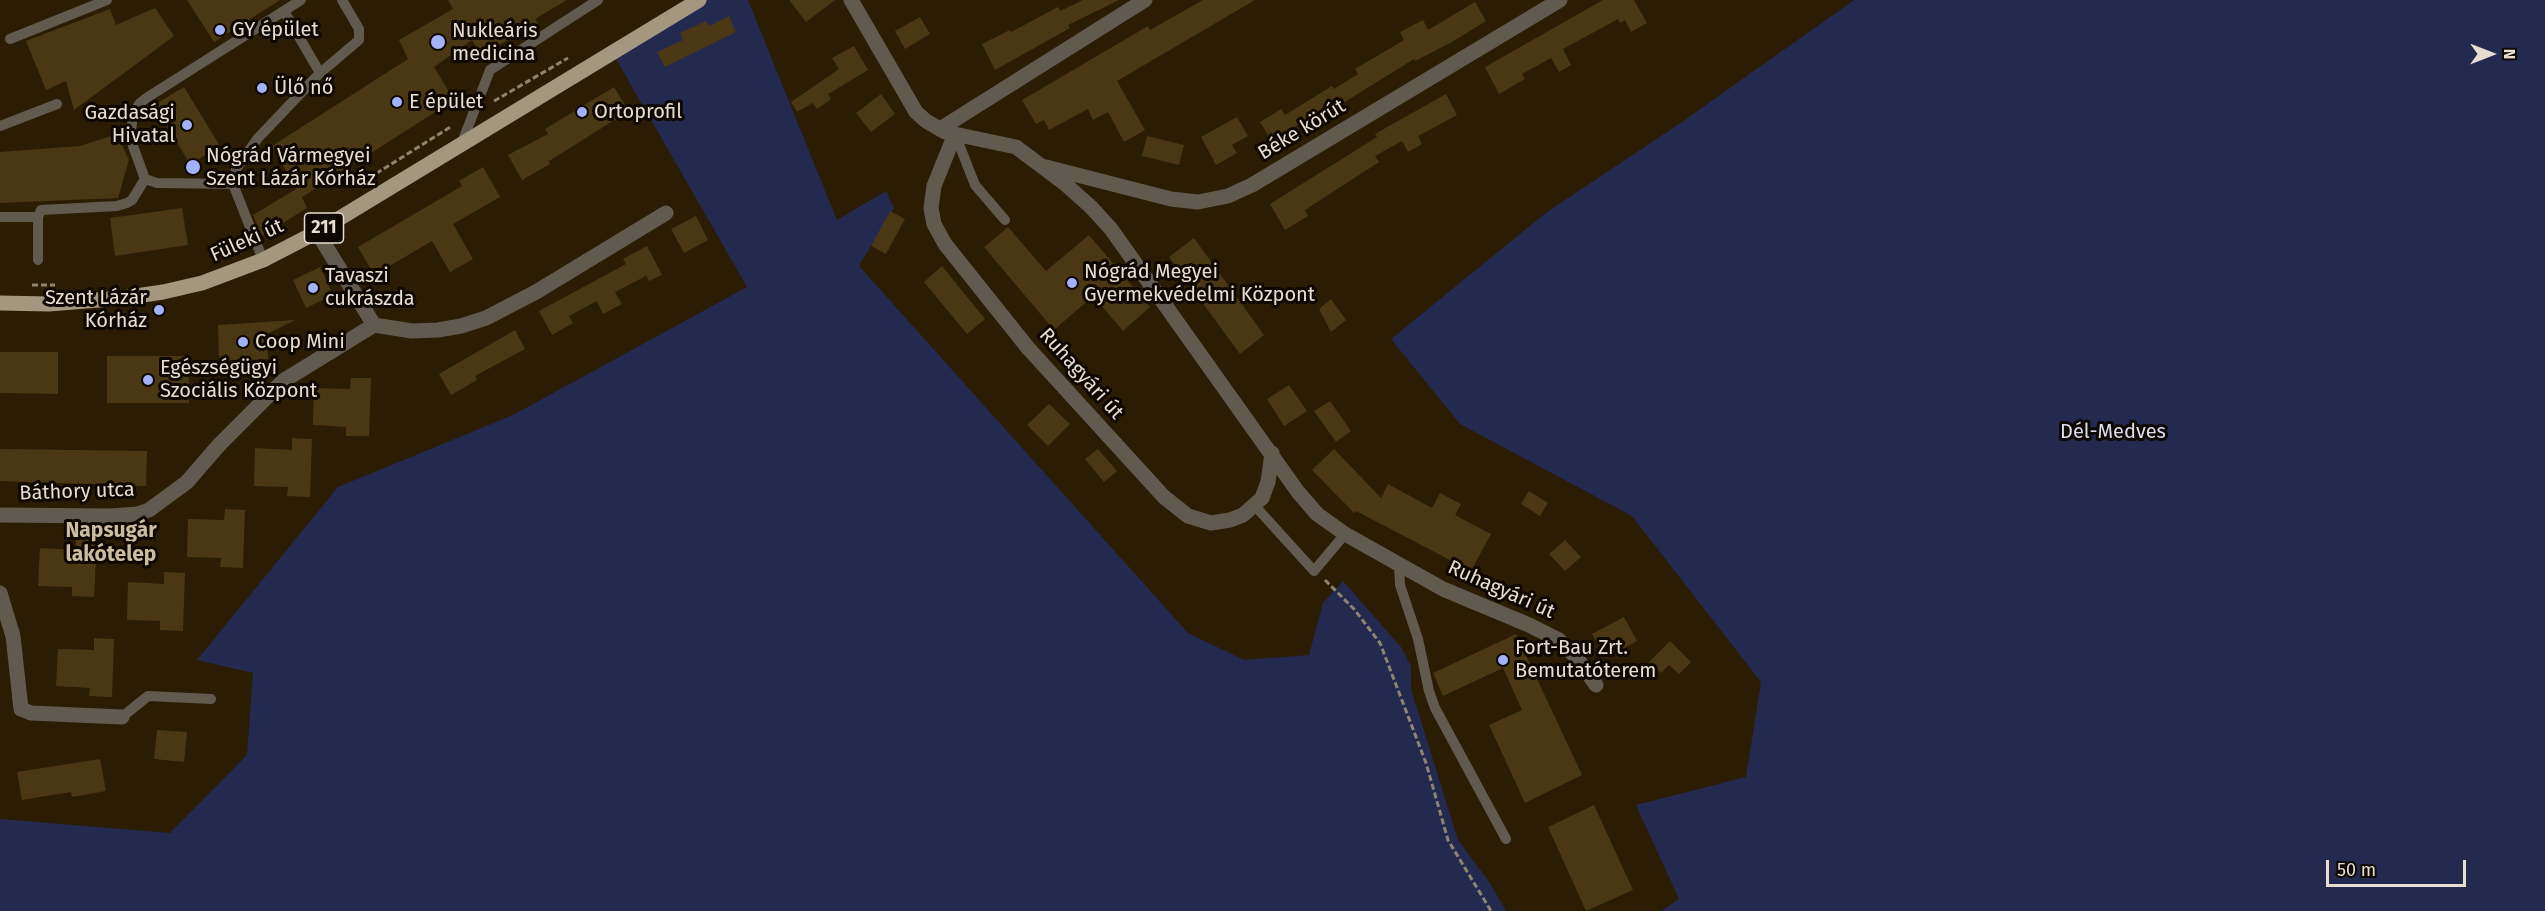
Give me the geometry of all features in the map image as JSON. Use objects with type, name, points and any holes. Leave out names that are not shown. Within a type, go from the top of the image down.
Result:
[{"type":"main road","name":"Füleki út","points":[[0,303],[49,304],[153,293],[201,283],[263,260],[317,232],[699,0]]},
{"type":"street","name":"Ruhagyári út","points":[[851,0],[916,112],[926,121],[948,131],[1016,147],[1043,166],[1091,207],[1111,229],[1298,492],[1317,514],[1345,534],[1443,589],[1521,621],[1559,640],[1577,658],[1596,685]]},
{"type":"street","points":[[948,131],[1145,0]]},
{"type":"street","name":"Béke körút","points":[[1043,166],[1171,199],[1198,202],[1228,196],[1252,185],[1560,0]]},
{"type":"street","name":"Ruhagyári út","points":[[948,131],[934,186],[931,208],[934,224],[962,267],[1044,365],[1164,497],[1188,516],[1211,523],[1223,522],[1243,515],[1255,506]]},
{"type":"street","points":[[317,232],[374,325],[412,331],[438,330],[486,318],[536,292],[666,213]]},
{"type":"street","name":"Báthory utca","points":[[0,515],[111,516],[137,514],[149,510],[187,482],[219,445],[283,381],[374,325]]},
{"type":"street","points":[[1255,506],[1262,498],[1268,482],[1272,453]]},
{"type":"street","points":[[0,593],[13,636],[21,709],[31,713],[122,717]]},
{"type":"lane","points":[[10,39],[107,0]]},
{"type":"lane","points":[[145,179],[133,146],[131,132],[133,114],[140,103],[301,0]]},
{"type":"lane","points":[[263,260],[233,184],[236,169],[258,138],[320,73],[359,40],[359,29],[342,0]]},
{"type":"lane","points":[[461,145],[490,70],[598,0]]},
{"type":"lane","points":[[284,11],[320,73]]},
{"type":"lane","points":[[0,126],[57,104]]},
{"type":"lane","points":[[948,131],[975,185],[1005,220]]},
{"type":"lane","points":[[145,179],[157,183],[233,184]]},
{"type":"lane","points":[[38,260],[38,213],[43,209],[117,206],[132,200],[145,179]]},
{"type":"lane","points":[[0,217],[38,217]]},
{"type":"lane","points":[[1255,506],[1314,571],[1345,534]]},
{"type":"lane","points":[[1399,565],[1400,585],[1419,639],[1429,691],[1435,708],[1506,839]]},
{"type":"lane","points":[[122,717],[148,696],[211,699]]},
{"type":"path","points":[[22,285],[56,285]]},
{"type":"path","points":[[1314,571],[1354,609],[1380,643],[1426,763],[1448,840],[1491,911]]},
{"type":"green space","points":[[699,0],[748,0],[837,220],[886,191],[894,208],[859,266],[1188,633],[1244,660],[1309,655],[1323,603],[1343,581],[1401,647],[1411,666],[1411,689],[1458,840],[1490,883],[1506,911],[0,911],[0,819],[170,833],[247,755],[253,673],[197,660],[338,487],[513,415],[747,287],[612,52]]},
{"type":"green space","name":"Dél-Medves","points":[[1854,0],[2545,0],[2545,911],[1661,911],[1679,899],[1636,805],[1746,777],[1761,682],[1632,516],[1460,424],[1391,339],[1547,212],[1682,122]]},
{"type":"building","name":"GY épület","points":[[187,0],[280,0],[214,42]]},
{"type":"building","name":"E épület","points":[[448,0],[567,0],[535,19],[538,23],[481,55],[472,40],[434,67],[454,100],[302,197],[307,208],[262,236],[253,215],[296,189],[272,146],[408,59],[399,40],[453,9]]},
{"type":"building","points":[[789,0],[835,0],[806,22]]},
{"type":"building","points":[[1083,0],[1119,0],[1068,25],[1070,28],[995,70],[982,44],[1010,30],[1011,32],[1058,7],[1060,11]]},
{"type":"building","points":[[1203,0],[1255,0],[1117,81],[1145,130],[1124,142],[1108,112],[1093,120],[1088,109],[1049,130],[1044,120],[1036,124],[1022,100],[1148,26],[1150,30]]},
{"type":"building","points":[[1603,0],[1634,0],[1647,23],[1631,32],[1625,20],[1620,23],[1618,19],[1563,49],[1571,65],[1559,72],[1551,58],[1522,74],[1525,79],[1499,94],[1485,67]]},
{"type":"building","points":[[1475,2],[1486,21],[1452,42],[1415,61],[1414,59],[1343,103],[1345,107],[1322,121],[1317,112],[1293,128],[1296,133],[1275,147],[1260,122],[1281,109],[1285,115],[1332,86],[1334,89],[1358,74],[1355,69],[1404,40],[1400,32],[1423,20],[1428,30]]},
{"type":"building","points":[[155,8],[174,36],[74,110],[66,81],[46,90],[26,41],[110,9],[116,25]]},
{"type":"building","points":[[729,16],[736,32],[665,67],[657,52],[683,40],[680,33],[706,21],[709,26]]},
{"type":"building","points":[[920,17],[930,34],[905,49],[895,31]]},
{"type":"building","points":[[854,46],[868,70],[828,94],[831,99],[817,109],[813,103],[797,112],[791,102],[839,69],[832,58]]},
{"type":"building","name":"Gazdasági Hivatal","points":[[184,87],[220,146],[190,164],[154,105]]},
{"type":"building","points":[[614,87],[629,111],[522,180],[508,155],[548,134],[545,129]]},
{"type":"building","points":[[881,94],[895,114],[871,132],[856,113]]},
{"type":"building","points":[[1446,94],[1457,115],[1418,136],[1422,144],[1408,152],[1402,141],[1375,156],[1379,162],[1305,210],[1308,216],[1285,230],[1270,204],[1377,137],[1375,134]]},
{"type":"building","points":[[1237,117],[1248,136],[1232,145],[1237,153],[1216,165],[1201,137]]},
{"type":"building","points":[[117,134],[129,160],[118,198],[0,203],[0,152],[80,146]]},
{"type":"building","points":[[1147,136],[1184,145],[1179,165],[1142,156]]},
{"type":"building","points":[[483,167],[500,197],[453,224],[473,259],[450,272],[432,241],[374,275],[358,247],[462,186],[459,181]]},
{"type":"building","points":[[182,208],[188,245],[115,256],[110,218]]},
{"type":"building","points":[[890,211],[905,219],[886,254],[871,246]]},
{"type":"building","points":[[696,216],[708,240],[684,253],[671,229]]},
{"type":"building","name":"Nógrád Megyei Gyermekvédelmi Központ","points":[[1008,227],[1046,271],[1089,235],[1150,307],[1123,331],[1093,296],[1054,330],[984,247]]},
{"type":"building","points":[[1194,238],[1264,335],[1240,354],[1169,257]]},
{"type":"building","points":[[647,246],[662,275],[649,281],[646,276],[615,292],[622,304],[603,314],[597,301],[569,316],[573,323],[552,335],[539,311],[626,264],[623,259]]},
{"type":"building","points":[[942,266],[985,319],[967,334],[924,282]]},
{"type":"building","name":"Tavaszi cukrászda","points":[[320,267],[333,295],[306,308],[293,280]]},
{"type":"building","points":[[1331,299],[1346,320],[1331,332],[1319,309]]},
{"type":"building","name":"Coop Mini","points":[[295,320],[267,334],[268,359],[219,361],[218,325]]},
{"type":"building","points":[[515,330],[525,349],[475,376],[477,380],[451,395],[439,374]]},
{"type":"building","points":[[0,352],[58,352],[58,394],[0,393]]},
{"type":"building","name":"Egészségügyi Szociális Központ","points":[[107,356],[189,356],[189,403],[107,403]]},
{"type":"building","points":[[351,378],[371,378],[369,436],[346,436],[346,427],[313,425],[314,388],[350,389]]},
{"type":"building","points":[[1289,385],[1307,411],[1284,426],[1267,399]]},
{"type":"building","points":[[1330,401],[1351,431],[1336,442],[1314,411]]},
{"type":"building","points":[[1049,404],[1070,424],[1048,446],[1027,425]]},
{"type":"building","points":[[292,438],[312,439],[310,497],[287,496],[288,487],[254,486],[255,448],[292,450]]},
{"type":"building","points":[[0,449],[147,451],[146,486],[0,481]]},
{"type":"building","points":[[1098,449],[1117,471],[1104,482],[1085,459]]},
{"type":"building","points":[[1334,449],[1381,498],[1388,484],[1432,508],[1440,493],[1461,504],[1455,515],[1491,534],[1471,571],[1356,511],[1354,513],[1312,470]]},
{"type":"building","points":[[1529,491],[1548,503],[1540,516],[1521,504]]},
{"type":"building","points":[[225,509],[245,510],[243,568],[220,567],[221,558],[187,557],[188,519],[224,520]]},
{"type":"building","points":[[76,538],[97,539],[94,597],[72,596],[72,587],[38,586],[40,548],[76,550]]},
{"type":"building","points":[[1565,540],[1581,557],[1565,571],[1549,554]]},
{"type":"building","points":[[164,572],[185,573],[183,631],[160,630],[160,621],[127,620],[128,582],[164,584]]},
{"type":"building","points":[[1624,617],[1637,641],[1606,658],[1592,634]]},
{"type":"building","points":[[1516,634],[1582,775],[1525,803],[1489,725],[1522,710],[1503,668],[1443,696],[1433,673]]},
{"type":"building","points":[[94,638],[114,639],[112,697],[89,696],[90,688],[56,686],[58,649],[94,650]]},
{"type":"building","points":[[1670,641],[1691,662],[1679,674],[1669,665],[1661,673],[1649,662]]},
{"type":"building","points":[[157,730],[187,732],[184,762],[154,759]]},
{"type":"building","points":[[100,759],[106,791],[72,797],[71,792],[22,800],[17,772]]},
{"type":"building","points":[[1594,805],[1633,890],[1586,911],[1548,827]]},
{"type":"place","name":"GY épület","points":[[220,30]]},
{"type":"place","name":"Nukleáris medicina","points":[[438,42]]},
{"type":"place","name":"Ülő nő","points":[[262,88]]},
{"type":"place","name":"E épület","points":[[397,102]]},
{"type":"place","name":"Ortoprofil","points":[[582,112]]},
{"type":"place","name":"Gazdasági Hivatal","points":[[187,125]]},
{"type":"place","name":"Nógrád Vármegyei Szent Lázár Kórház","points":[[193,167]]},
{"type":"place","name":"Nógrád Megyei Gyermekvédelmi Központ","points":[[1072,283]]},
{"type":"place","name":"Tavaszi cukrászda","points":[[313,288]]},
{"type":"place","name":"Szent Lázár Kórház","points":[[159,310]]},
{"type":"place","name":"Coop Mini","points":[[243,342]]},
{"type":"place","name":"Egészségügyi Szociális Központ","points":[[148,380]]},
{"type":"place","name":"Fort-Bau Zrt. Bemutatóterem","points":[[1503,660]]},
{"type":"district","name":"Napsugár lakótelep","points":[[111,543]]}]
